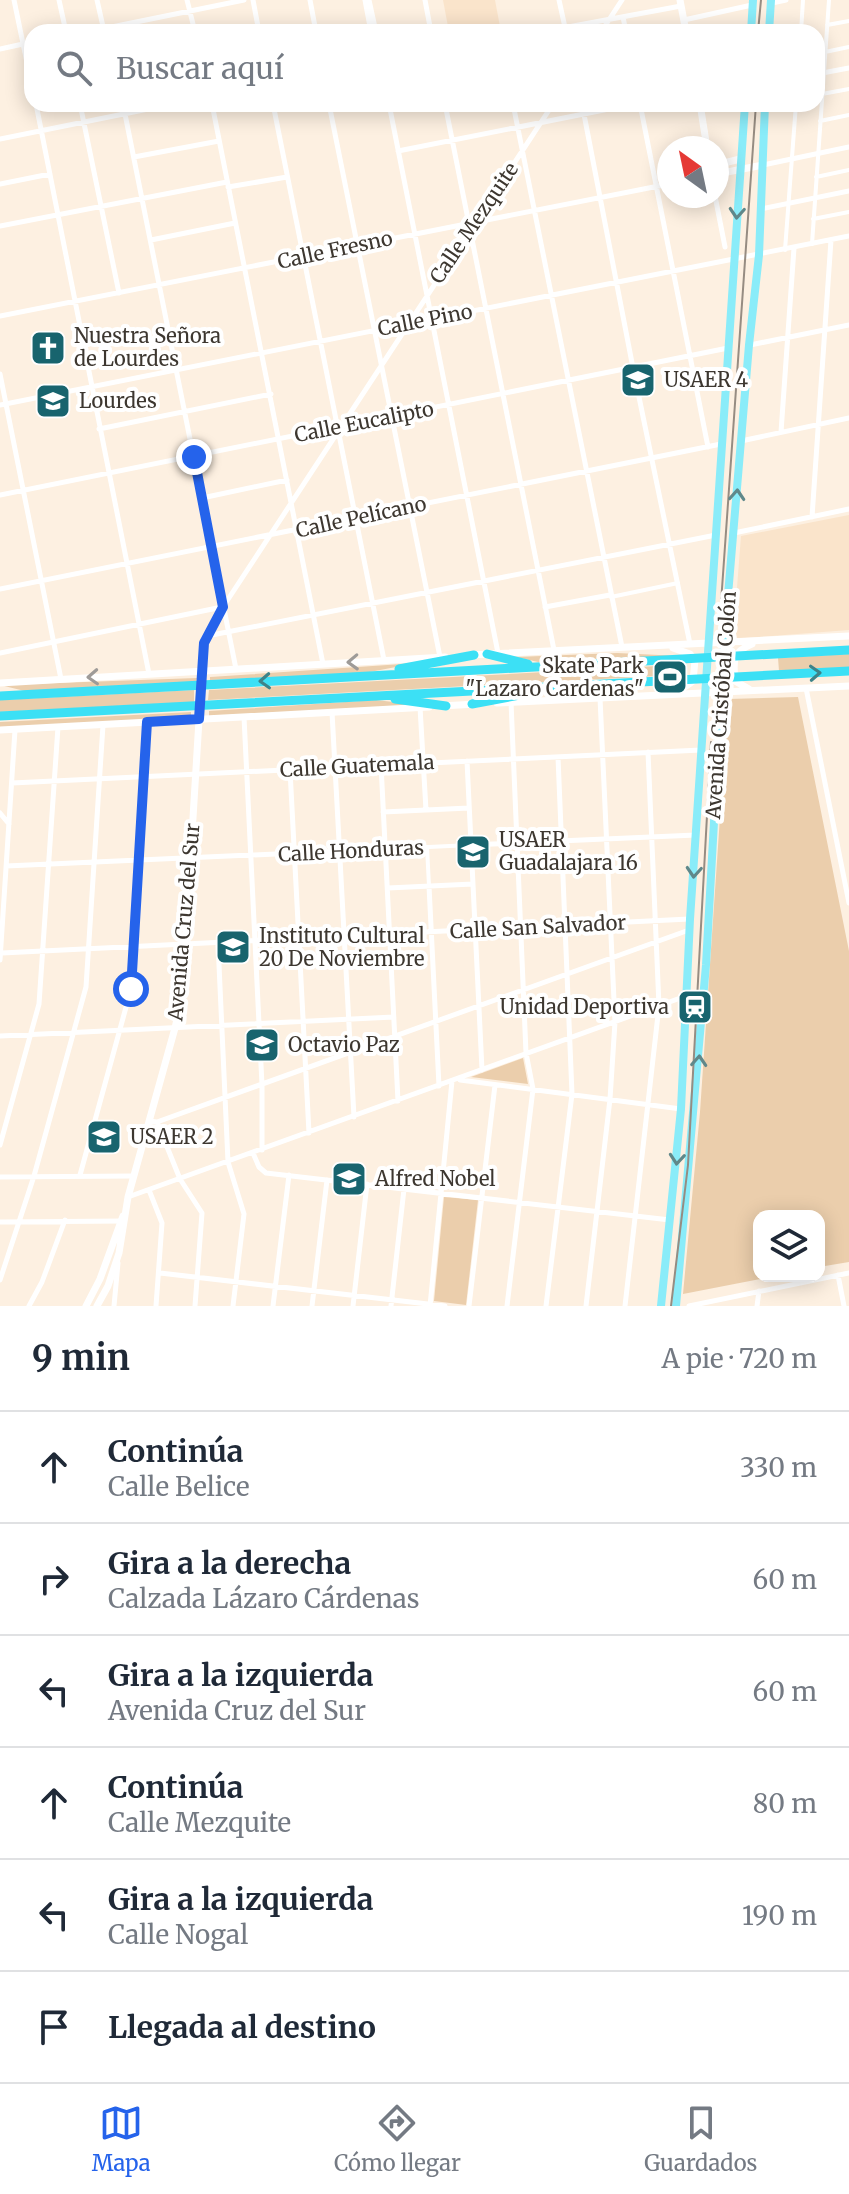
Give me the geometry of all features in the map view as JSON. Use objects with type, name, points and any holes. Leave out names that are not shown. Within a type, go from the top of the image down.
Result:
[{"type":"highway","points":[[0,696],[849,650]]},
{"type":"highway","points":[[487,654],[539,666]]},
{"type":"highway","points":[[361,676],[474,655]]},
{"type":"highway","points":[[0,716],[849,671]]},
{"type":"highway","points":[[0,686],[27,694]]},
{"type":"highway","points":[[472,704],[573,686]]},
{"type":"highway","points":[[368,696],[446,706]]},
{"type":"main road","points":[[752,24],[753,2]]},
{"type":"main road","points":[[770,24],[771,2]]},
{"type":"main road","points":[[681,3],[685,24]]},
{"type":"main road","points":[[701,112],[705,136]]},
{"type":"main road","name":"Avenida Cristóbal Colón","points":[[661,1306],[681,1109],[690,919],[744,112]]},
{"type":"main road","name":"Avenida Cristóbal Colón","points":[[676,1306],[706,965],[720,692],[759,255],[765,112]]},
{"type":"main road","points":[[729,163],[763,165]]},
{"type":"main road","points":[[729,169],[740,164]]},
{"type":"main road","points":[[710,627],[719,632],[725,629]]},
{"type":"main road","points":[[0,686],[61,679],[498,653],[849,636]]},
{"type":"main road","points":[[753,690],[735,681],[736,654],[741,648],[758,641]]},
{"type":"main road","points":[[667,646],[690,654],[695,660],[693,681],[671,694]]},
{"type":"main road","name":"Avenida Cruz del Sur","points":[[97,1306],[108,1286],[119,1253],[128,1197],[153,1122],[182,997],[202,671]]},
{"type":"main road","points":[[0,730],[849,686]]},
{"type":"main road","points":[[704,710],[718,723]]},
{"type":"main road","name":"Avenida Cruz del Sur","points":[[86,1306],[100,1279],[123,1218]]},
{"type":"street","points":[[14,0],[24,49]]},
{"type":"street","points":[[59,0],[64,24]]},
{"type":"street","points":[[97,0],[103,24]]},
{"type":"street","points":[[187,0],[193,24]]},
{"type":"street","points":[[133,24],[244,0]]},
{"type":"street","points":[[253,0],[258,24]]},
{"type":"street","points":[[310,0],[314,24]]},
{"type":"street","points":[[367,0],[372,24]]},
{"type":"street","points":[[425,0],[430,24]]},
{"type":"street","points":[[559,0],[564,24]]},
{"type":"street","points":[[606,24],[622,0]]},
{"type":"street","points":[[771,2],[786,0]]},
{"type":"street","points":[[802,24],[803,0]]},
{"type":"street","points":[[829,0],[825,52],[849,47]]},
{"type":"street","points":[[684,20],[753,2]]},
{"type":"street","points":[[589,24],[681,3]]},
{"type":"street","points":[[623,17],[624,24]]},
{"type":"street","points":[[827,25],[849,21]]},
{"type":"street","points":[[0,49],[23,44]]},
{"type":"street","points":[[825,73],[849,68]]},
{"type":"street","points":[[825,93],[849,89]]},
{"type":"street","points":[[38,112],[149,674]]},
{"type":"street","points":[[82,112],[119,293]]},
{"type":"street","points":[[0,139],[131,112]]},
{"type":"street","points":[[214,112],[323,664]]},
{"type":"street","points":[[275,112],[384,661]]},
{"type":"street","points":[[331,112],[440,657]]},
{"type":"street","points":[[391,112],[498,653]]},
{"type":"street","points":[[447,112],[554,650]]},
{"type":"street","points":[[515,112],[622,647]]},
{"type":"street","name":"Calle Mezquite","points":[[202,671],[206,636],[223,607],[548,112]]},
{"type":"street","points":[[398,151],[594,112]]},
{"type":"street","points":[[642,112],[708,447]]},
{"type":"street","points":[[785,250],[795,112]]},
{"type":"street","points":[[812,244],[821,112]]},
{"type":"street","points":[[126,113],[236,669]]},
{"type":"street","points":[[584,114],[691,645]]},
{"type":"street","points":[[820,121],[849,115]]},
{"type":"street","points":[[134,157],[219,141]]},
{"type":"street","points":[[763,165],[849,147]]},
{"type":"street","points":[[816,177],[849,170]]},
{"type":"street","points":[[0,184],[50,174]]},
{"type":"street","points":[[0,226],[228,184],[287,177]]},
{"type":"street","name":"Calle Fresno","points":[[0,316],[357,244],[471,226],[656,186]]},
{"type":"street","points":[[761,209],[849,191]]},
{"type":"street","points":[[717,208],[725,247]]},
{"type":"street","points":[[813,219],[849,212]]},
{"type":"street","points":[[151,240],[235,223]]},
{"type":"street","name":"Calle Pino","points":[[3,404],[849,236]]},
{"type":"street","points":[[812,517],[831,240]]},
{"type":"street","points":[[781,432],[794,248]]},
{"type":"street","points":[[749,345],[849,326]]},
{"type":"street","name":"Calle Eucalipto","points":[[0,495],[728,348]]},
{"type":"street","points":[[0,374],[3,404],[61,679]]},
{"type":"street","points":[[99,429],[271,394]]},
{"type":"street","points":[[741,441],[849,418]]},
{"type":"street","name":"Calle Pelícano","points":[[0,589],[722,444]]},
{"type":"street","points":[[202,498],[287,480]]},
{"type":"street","points":[[734,533],[849,509]]},
{"type":"street","points":[[206,636],[716,535]]},
{"type":"street","points":[[545,607],[678,583]]},
{"type":"street","points":[[0,653],[223,607]]},
{"type":"street","points":[[806,688],[849,903]]},
{"type":"street","points":[[586,1306],[610,1099],[615,1022],[600,697]]},
{"type":"street","points":[[507,1306],[533,1089],[526,1053],[511,702]]},
{"type":"street","points":[[420,707],[426,810]]},
{"type":"street","points":[[332,712],[354,1117]]},
{"type":"street","points":[[244,717],[262,1085],[262,1150]]},
{"type":"street","points":[[80,1175],[131,989],[147,722]]},
{"type":"street","points":[[0,1280],[34,1176],[86,987],[103,725]]},
{"type":"street","points":[[0,1145],[39,1004],[58,727]]},
{"type":"street","points":[[0,960],[15,730]]},
{"type":"street","name":"Calle Guatemala","points":[[12,783],[702,750]]},
{"type":"street","points":[[625,1306],[659,1006],[648,752]]},
{"type":"street","points":[[546,1306],[572,1094],[558,757]]},
{"type":"street","points":[[467,761],[482,1070]]},
{"type":"street","points":[[381,765],[398,1101]]},
{"type":"street","points":[[290,770],[309,1133]]},
{"type":"street","points":[[0,804],[11,798]]},
{"type":"street","points":[[383,812],[469,808]]},
{"type":"street","points":[[0,813],[9,825]]},
{"type":"street","name":"Calle Honduras","points":[[6,866],[696,835]]},
{"type":"street","points":[[427,847],[439,1086]]},
{"type":"street","points":[[388,888],[473,884]]},
{"type":"street","name":"Calle San Salvador","points":[[2,953],[690,919]]},
{"type":"street","points":[[195,1306],[202,1213],[180,1179],[153,1122],[690,930]]},
{"type":"street","points":[[218,943],[228,1162],[244,1214],[233,1306]]},
{"type":"street","points":[[128,1197],[686,996]]},
{"type":"street","points":[[0,1036],[394,1017]]},
{"type":"street","points":[[455,1081],[681,1109]]},
{"type":"street","points":[[430,1305],[455,1081]]},
{"type":"street","points":[[469,1306],[495,1085]]},
{"type":"street","points":[[253,1153],[264,1172],[671,1220]]},
{"type":"street","points":[[273,1306],[289,1175]]},
{"type":"street","points":[[0,1177],[134,1176]]},
{"type":"street","points":[[312,1306],[327,1180]]},
{"type":"street","points":[[353,1306],[367,1184]]},
{"type":"street","points":[[392,1303],[404,1189]]},
{"type":"street","points":[[149,1190],[162,1223],[156,1306]]},
{"type":"street","points":[[0,1222],[123,1218]]},
{"type":"street","points":[[29,1306],[42,1282],[65,1220]]},
{"type":"street","points":[[114,1306],[119,1253]]},
{"type":"street","points":[[160,1273],[354,1295],[392,1303],[445,1306]]},
{"type":"street","points":[[689,1306],[716,1303],[849,1273]]},
{"type":"street","points":[[838,1275],[844,1306]]},
{"type":"street","points":[[757,1306],[759,1291]]},
{"type":"shaded area","points":[[443,0],[495,0],[500,24],[448,24]]},
{"type":"shaded area","points":[[849,515],[849,630],[733,639],[741,536]]},
{"type":"shaded area","points":[[617,653],[680,656],[684,670],[680,684],[657,676],[208,700],[209,690],[657,666],[657,657],[538,662],[516,657]]},
{"type":"shaded area","points":[[849,654],[849,667],[779,671],[778,658]]},
{"type":"shaded area","points":[[417,663],[359,674],[210,680],[210,677]]},
{"type":"shaded area","points":[[197,678],[196,682],[29,692],[0,685]]},
{"type":"shaded area","points":[[194,690],[194,702],[0,712],[0,700]]},
{"type":"shaded area","points":[[798,697],[849,951],[849,1262],[825,1266],[825,1210],[753,1210],[753,1280],[683,1294],[700,1112],[728,699]]},
{"type":"shaded area","points":[[376,700],[419,705],[209,716],[209,711]]},
{"type":"shaded area","points":[[191,712],[191,717],[0,728],[0,722]]},
{"type":"shaded area","points":[[523,1058],[528,1084],[471,1077]]},
{"type":"shaded area","points":[[444,1197],[478,1200],[466,1305],[434,1301]]},
{"type":"tram line","points":[[759,24],[761,0]]},
{"type":"tram line","points":[[721,603],[755,112]]},
{"type":"tram line","points":[[671,1306],[688,1165],[711,742]]},
{"type":"place","name":"Nuestra Señora de Lourdes","points":[[48,348]]},
{"type":"place","name":"USAER 4","points":[[638,380]]},
{"type":"place","name":"Lourdes","points":[[53,401]]},
{"type":"place","name":"Skate Park \"Lazaro Cardenas\"","points":[[670,677]]},
{"type":"place","name":"USAER Guadalajara 16","points":[[473,852]]},
{"type":"place","name":"Instituto Cultural 20 De Noviembre","points":[[233,947]]},
{"type":"place","name":"Unidad Deportiva","points":[[695,1007]]},
{"type":"place","name":"Octavio Paz","points":[[262,1045]]},
{"type":"place","name":"USAER 2","points":[[104,1137]]},
{"type":"place","name":"Alfred Nobel","points":[[349,1179]]},
{"type":"route","points":[[131,989],[147,722],[199,719],[202,651],[223,607],[194,457]]}]
